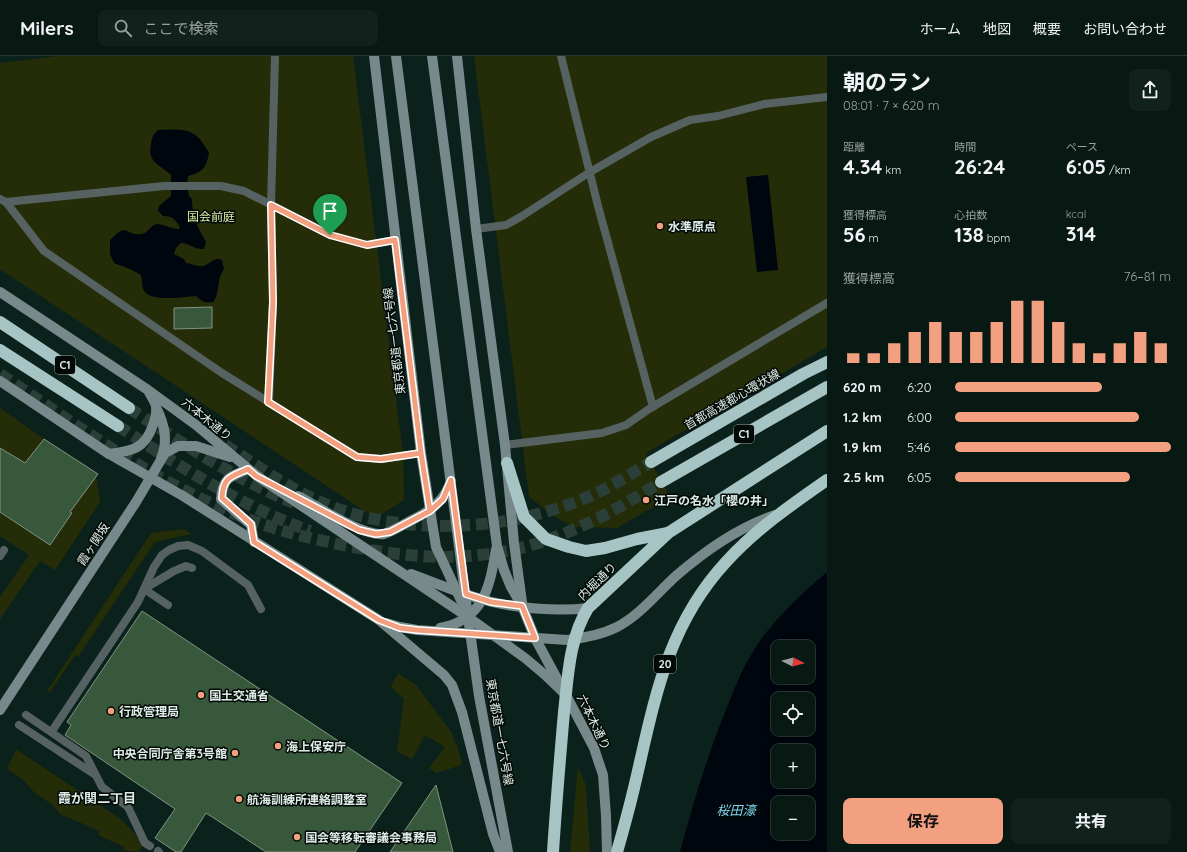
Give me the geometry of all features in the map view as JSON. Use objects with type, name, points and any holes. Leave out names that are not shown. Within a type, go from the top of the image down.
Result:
[{"type":"highway","name":"C1","points":[[0,322],[130,408]]},
{"type":"highway","name":"C1","points":[[0,350],[118,426]]},
{"type":"highway","name":"首都高速都心環状線","points":[[651,462],[827,361]]},
{"type":"highway","name":"C1","points":[[662,482],[827,387]]},
{"type":"highway","name":"内堀通り","points":[[553,852],[566,695],[579,623],[588,608],[668,533],[827,431]]},
{"type":"highway","points":[[507,463],[524,517],[546,539],[586,551],[668,533]]},
{"type":"highway","name":"20","points":[[617,852],[634,790],[658,686],[668,656],[687,615],[704,589],[726,562],[758,530],[827,480]]},
{"type":"main road","name":"東京都道一七六号線","points":[[374,56],[421,453],[430,511],[436,547],[461,592]]},
{"type":"main road","name":"東京都道一七六号線","points":[[396,56],[451,480],[461,592],[471,633],[479,696],[508,852]]},
{"type":"main road","points":[[432,56],[497,546],[510,587],[522,606],[535,638],[566,695]]},
{"type":"main road","points":[[457,56],[476,229],[505,445],[514,543],[522,606]]},
{"type":"main road","name":"六本木通り","points":[[0,292],[148,390],[196,425],[256,476],[494,635],[525,658],[566,695],[594,748],[602,775],[606,816],[607,852]]},
{"type":"main road","points":[[0,381],[109,454],[151,478],[379,620],[444,674],[452,685],[462,712],[493,834],[500,852]]},
{"type":"main road","points":[[148,390],[163,421],[165,431],[164,452],[151,478]]},
{"type":"main road","points":[[109,454],[124,452],[144,442],[149,436],[155,421],[156,407]]},
{"type":"main road","name":"霞ヶ関坂","points":[[0,710],[151,478],[165,453],[178,446],[196,446],[234,458]]},
{"type":"main road","points":[[248,469],[226,480],[222,486],[222,498],[251,524],[254,542]]},
{"type":"main road","points":[[256,476],[359,530],[376,534],[390,532],[430,511],[443,499],[451,480]]},
{"type":"main road","points":[[379,620],[400,628],[535,638],[575,639],[588,637],[616,627],[628,620],[678,574],[721,541],[758,521],[781,513]]},
{"type":"main road","points":[[429,630],[450,626],[472,614],[482,600],[491,579],[497,546]]},
{"type":"main road","name":"六本木通り","points":[[396,569],[482,600],[522,606],[573,610],[588,608]]},
{"type":"lane","points":[[268,402],[273,302],[271,205],[275,56]]},
{"type":"lane","points":[[561,56],[590,172],[653,407]]},
{"type":"lane","points":[[476,229],[506,225],[590,172],[651,137],[690,120],[718,116],[764,104],[827,97]]},
{"type":"lane","points":[[3,200],[164,186],[221,186],[244,191],[330,235],[367,245],[395,240]]},
{"type":"lane","points":[[3,200],[44,251],[222,373],[357,457],[381,459],[421,453]]},
{"type":"lane","points":[[505,445],[602,434],[626,425],[653,407],[827,303]]},
{"type":"lane","points":[[52,731],[138,602],[154,567],[162,555],[178,546],[188,545],[202,551],[248,585],[261,609]]},
{"type":"lane","points":[[144,589],[174,571],[186,566],[192,568]]},
{"type":"lane","points":[[144,589],[168,605]]},
{"type":"lane","points":[[26,715],[52,731],[86,756],[102,787],[128,807],[145,843],[150,846]]},
{"type":"lane","points":[[19,725],[95,774]]},
{"type":"green space","name":"国会前庭","points":[[58,56],[353,56],[403,455],[404,500],[375,518],[0,269],[0,63]]},
{"type":"green space","points":[[474,56],[827,56],[827,347],[646,453],[670,497],[617,528],[574,527],[551,515],[529,496]]},
{"type":"green space","points":[[0,408],[44,439],[32,454],[96,476],[100,502],[55,570],[40,561],[0,619],[0,597],[29,555],[0,536],[0,512],[50,545],[72,513],[5,469],[8,453],[0,448]]},
{"type":"green space","points":[[184,529],[192,534],[155,542],[78,657],[75,655],[50,692],[47,691],[151,533]]},
{"type":"green space","points":[[398,673],[416,685],[451,732],[458,748],[462,765],[436,773],[429,768],[445,747],[425,735],[412,759],[397,752],[404,699],[391,687]]},
{"type":"green space","points":[[16,749],[122,820],[144,844],[138,852],[123,850],[124,847],[98,835],[100,831],[60,814],[53,805],[35,793],[22,779],[7,769]]},
{"type":"green space","points":[[578,767],[586,785],[590,852],[570,852]]},
{"type":"water","points":[[158,130],[188,131],[199,138],[209,153],[207,162],[203,169],[188,176],[187,186],[189,196],[192,199],[196,221],[206,242],[204,249],[181,243],[176,248],[174,254],[184,259],[186,263],[200,266],[206,265],[217,259],[222,260],[224,269],[220,278],[217,295],[213,302],[204,302],[196,296],[176,298],[153,297],[144,291],[141,275],[114,263],[110,254],[110,240],[120,231],[124,230],[136,234],[143,234],[157,224],[176,229],[179,229],[180,227],[173,218],[163,216],[158,211],[159,206],[171,196],[171,175],[152,159],[150,150],[152,140]]},
{"type":"water","points":[[768,175],[778,270],[757,272],[746,177]]},
{"type":"water","name":"桜田濠","points":[[827,572],[827,852],[680,852],[707,761],[744,667],[766,633],[796,600]]},
{"type":"building","points":[[212,307],[212,328],[174,329],[174,308]]},
{"type":"building","points":[[44,439],[98,474],[70,512],[72,513],[50,545],[0,512],[0,448],[25,463]]},
{"type":"building","name":"中央合同庁舎第3号館","points":[[142,611],[402,783],[355,852],[266,852],[206,813],[181,852],[176,852],[155,838],[175,809],[65,735],[71,725],[67,722]]},
{"type":"building","points":[[436,785],[453,852],[390,852]]},
{"type":"tunnel","points":[[0,374],[116,451],[208,502],[240,516],[284,531],[329,542],[382,552],[404,555],[447,557],[490,554],[512,550],[535,544],[585,525],[616,509],[661,482]]},
{"type":"tunnel","points":[[129,408],[230,472],[294,503]]},
{"type":"tunnel","points":[[118,426],[211,484],[259,510],[310,531]]},
{"type":"tunnel","points":[[225,445],[289,486],[330,506],[389,522],[420,525],[452,526],[483,524],[544,512],[573,503],[593,494],[651,462]]},
{"type":"place","name":"水準原点","points":[[660,226]]},
{"type":"place","name":"江戸の名水「櫻の井」","points":[[646,500]]},
{"type":"place","name":"国土交通省","points":[[201,695]]},
{"type":"place","name":"行政管理局","points":[[111,711]]},
{"type":"place","name":"海上保安庁","points":[[278,746]]},
{"type":"place","name":"中央合同庁舎第3号館","points":[[235,753]]},
{"type":"place","name":"航海訓練所連絡調整室","points":[[239,799]]},
{"type":"place","name":"国会等移転審議会事務局","points":[[297,837]]},
{"type":"district","name":"霞が関二丁目","points":[[97,798]]},
{"type":"route","points":[[330,235],[271,205],[273,302],[268,402],[357,457],[381,459],[421,453],[430,511],[443,499],[451,480],[466,594],[491,602],[522,606],[535,638],[417,630],[400,628],[379,620],[254,542],[251,524],[222,498],[222,486],[226,480],[248,469],[256,476],[317,506],[359,530],[376,534],[390,532],[430,511],[421,453],[395,240],[367,245],[330,235]]}]
